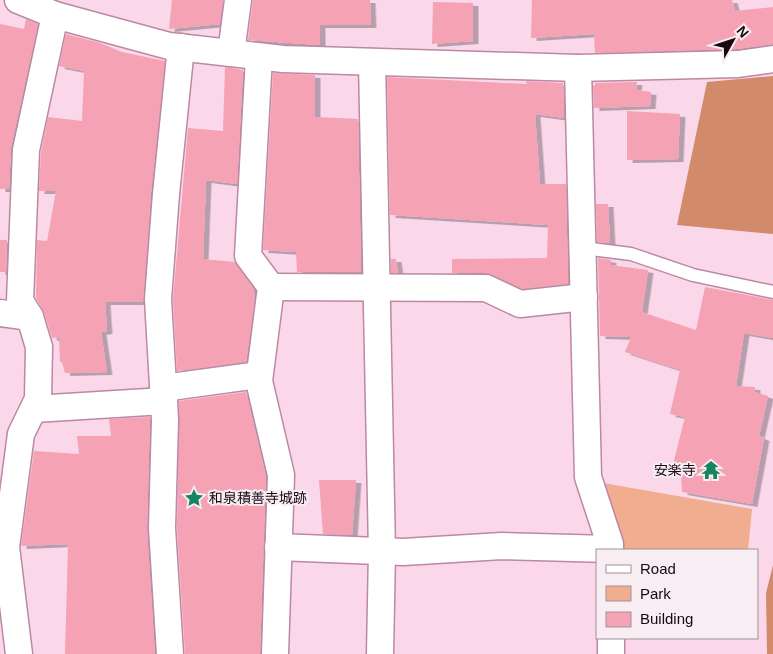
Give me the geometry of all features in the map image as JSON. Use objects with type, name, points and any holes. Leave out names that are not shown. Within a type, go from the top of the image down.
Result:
[{"type":"street","points":[[18,0],[55,15],[181,47],[259,57],[578,68],[738,64],[773,59]]},
{"type":"street","points":[[231,53],[238,0]]},
{"type":"street","points":[[19,654],[4,557],[21,434],[38,399],[39,347],[30,317],[20,301],[26,150],[55,15]]},
{"type":"street","points":[[170,654],[162,528],[163,394],[158,299],[166,194],[181,47]]},
{"type":"street","points":[[259,57],[248,256],[271,288],[259,381],[281,474],[275,654]]},
{"type":"street","points":[[372,62],[382,551],[380,654]]},
{"type":"street","points":[[578,68],[588,477],[610,549]]},
{"type":"street","points":[[271,288],[486,288],[520,304],[584,297]]},
{"type":"street","points":[[0,312],[30,317]]},
{"type":"street","points":[[34,408],[163,394],[259,375]]},
{"type":"street","points":[[278,547],[382,551],[502,546],[596,549]]},
{"type":"street","points":[[611,639],[611,654]]},
{"type":"lane","points":[[583,248],[631,254],[693,275],[773,292]]},
{"type":"green space","points":[[603,483],[752,509],[748,549],[619,549]]},
{"type":"shaded area","points":[[773,76],[773,234],[677,225],[707,82]]},
{"type":"shaded area","points":[[773,565],[773,654],[767,654],[766,593]]},
{"type":"building","points":[[172,0],[223,0],[220,24],[169,29]]},
{"type":"building","points":[[253,0],[370,0],[371,25],[320,25],[320,45],[248,40]]},
{"type":"building","points":[[532,0],[732,0],[735,11],[773,7],[773,44],[737,49],[595,53],[594,34],[531,38]]},
{"type":"building","points":[[433,2],[473,3],[473,41],[432,44]]},
{"type":"building","points":[[26,19],[38,24],[11,147],[9,189],[0,189],[0,24],[24,29]]},
{"type":"building","points":[[66,34],[100,43],[122,52],[165,61],[151,193],[143,302],[105,302],[107,331],[101,332],[107,372],[65,373],[62,362],[60,362],[59,337],[52,338],[44,312],[36,298],[37,240],[47,241],[56,191],[39,191],[41,152],[48,117],[82,121],[84,71],[59,66]]},
{"type":"building","points":[[225,67],[243,70],[237,184],[206,180],[203,259],[235,262],[253,288],[255,298],[246,362],[177,371],[173,299],[188,128],[223,131]]},
{"type":"building","points":[[273,73],[315,75],[315,117],[358,119],[361,272],[297,272],[296,252],[263,250]]},
{"type":"building","points":[[387,77],[527,84],[526,81],[563,83],[564,118],[535,114],[540,184],[566,184],[568,284],[523,289],[486,273],[452,273],[452,259],[547,258],[548,225],[390,215]]},
{"type":"building","points":[[637,82],[636,90],[651,92],[650,106],[594,108],[593,85],[595,86],[595,83]]},
{"type":"building","points":[[627,111],[680,114],[678,159],[627,160]]},
{"type":"building","points":[[596,204],[608,204],[610,243],[597,242]]},
{"type":"building","points":[[0,240],[7,240],[6,272],[0,272]]},
{"type":"building","points":[[598,258],[611,260],[611,265],[648,270],[642,312],[696,330],[705,287],[773,300],[773,338],[744,333],[736,386],[755,387],[755,392],[768,396],[759,436],[764,438],[752,504],[682,492],[681,475],[671,472],[685,417],[670,414],[680,370],[625,352],[631,337],[600,336]]},
{"type":"building","points":[[391,259],[396,259],[398,273],[391,273]]},
{"type":"building","points":[[246,392],[266,476],[260,654],[185,654],[177,528],[179,401]]},
{"type":"building","points":[[150,417],[147,529],[155,654],[65,654],[68,544],[21,546],[34,451],[79,454],[77,436],[111,436],[109,419]]},
{"type":"building","points":[[319,480],[356,480],[352,535],[323,534]]},
{"type":"place","name":"安楽寺","points":[[711,470]]},
{"type":"place","name":"和泉積善寺城跡","points":[[194,498]]}]
